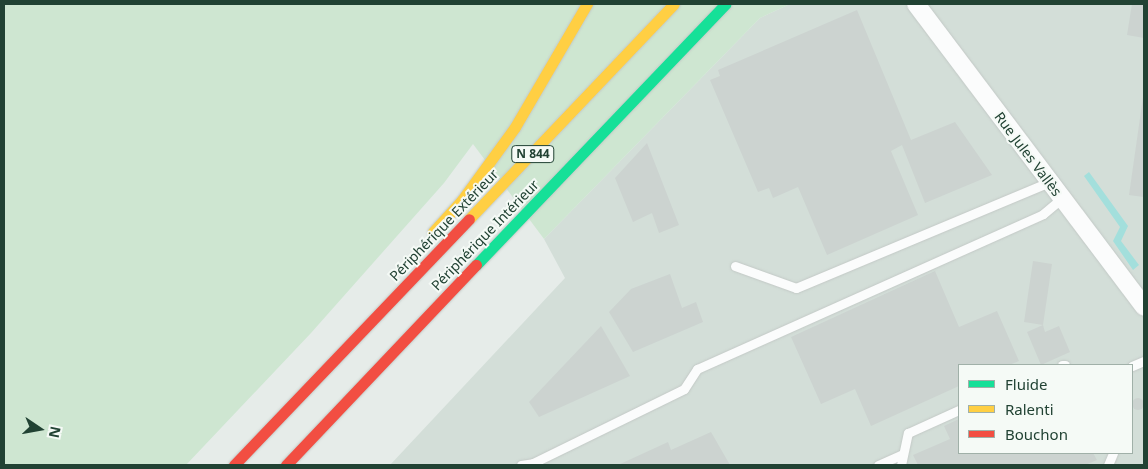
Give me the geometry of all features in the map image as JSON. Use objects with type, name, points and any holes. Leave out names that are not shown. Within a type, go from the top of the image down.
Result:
[{"type":"highway","points":[[425,242],[462,200],[514,127],[587,4]]},
{"type":"highway","name":"Périphérique Extérieur","points":[[234,465],[674,4]]},
{"type":"highway","name":"Périphérique Intérieur","points":[[286,465],[726,4]]},
{"type":"highway","points":[[390,303],[398,276]]},
{"type":"street","name":"Rue Jules Vallès","points":[[916,4],[1061,199],[1144,304]]},
{"type":"lane","points":[[735,266],[796,288],[1049,182]]},
{"type":"lane","points":[[521,465],[533,463],[684,389],[697,369],[1043,214],[1061,199]]},
{"type":"lane","points":[[901,465],[908,433],[958,410]]},
{"type":"lane","points":[[878,465],[904,454]]},
{"type":"shaded area","points":[[790,4],[1144,4],[1144,465],[390,465],[565,278],[544,239],[760,18]]},
{"type":"green space","points":[[4,4],[790,4],[760,18],[544,239],[473,144],[444,183],[311,333],[186,465],[4,465]]},
{"type":"water","points":[[1089,172],[1128,226],[1121,241],[1139,265],[1133,270],[1113,241],[1120,227],[1084,176]]},
{"type":"building","points":[[1132,4],[1144,4],[1144,38],[1127,35]]},
{"type":"building","points":[[857,10],[911,140],[955,122],[992,175],[925,203],[902,145],[891,151],[918,215],[827,255],[798,187],[773,198],[769,188],[758,192],[710,80],[720,76],[718,70]]},
{"type":"building","points":[[1144,97],[1144,197],[1129,195]]},
{"type":"building","points":[[647,143],[679,225],[659,233],[652,213],[633,222],[615,178]]},
{"type":"building","points":[[1033,261],[1052,264],[1043,325],[1024,322]]},
{"type":"building","points":[[935,271],[959,327],[997,311],[1019,361],[1012,364],[958,364],[958,386],[871,426],[855,389],[821,404],[791,337]]},
{"type":"building","points":[[670,274],[682,308],[696,302],[703,322],[633,352],[609,312],[631,289]]},
{"type":"building","points":[[1043,325],[1045,332],[1059,326],[1070,352],[1041,364],[1027,332]]},
{"type":"building","points":[[601,326],[630,376],[539,417],[529,402]]},
{"type":"building","points":[[1138,398],[1143,402],[1142,408],[1138,410],[1134,408],[1134,400]]},
{"type":"building","points":[[958,419],[958,454],[1094,454],[1097,460],[1085,465],[918,465],[913,455],[950,439],[944,426]]},
{"type":"building","points":[[711,432],[730,465],[618,465],[668,442],[671,450]]},
{"type":"traffic: fast","points":[[476,265],[725,4]]},
{"type":"traffic: slow","points":[[433,232],[462,200],[515,127],[587,4]]},
{"type":"traffic: slow","points":[[469,219],[674,4]]},
{"type":"traffic: jam","points":[[234,465],[469,219]]},
{"type":"traffic: jam","points":[[286,465],[476,265]]}]
